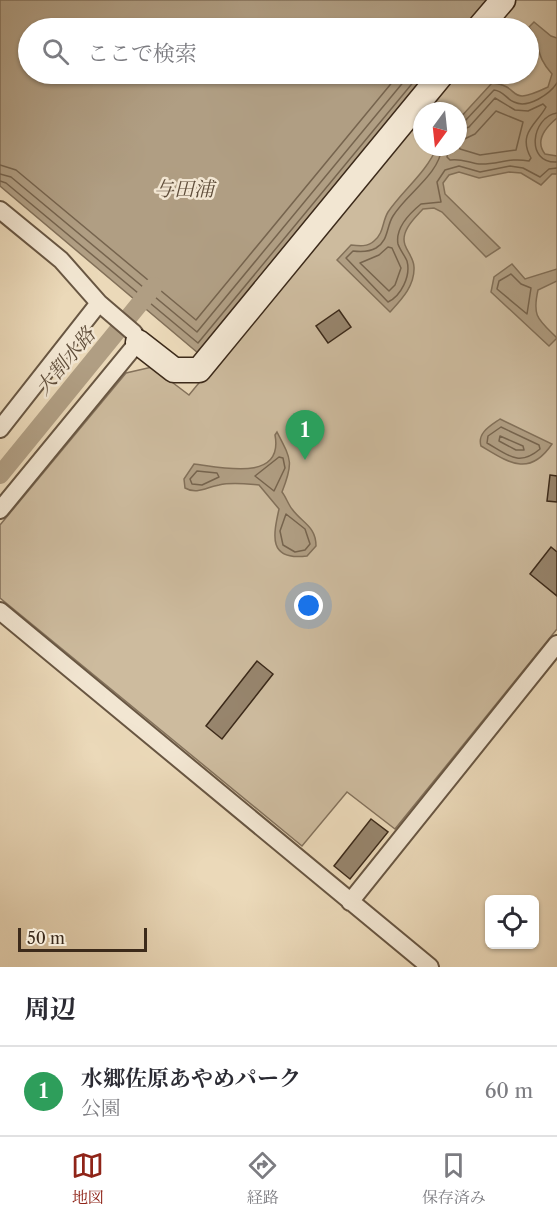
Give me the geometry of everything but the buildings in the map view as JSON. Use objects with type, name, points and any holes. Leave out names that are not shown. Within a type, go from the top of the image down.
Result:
[{"type":"street","points":[[488,18],[503,0]]},
{"type":"street","points":[[0,210],[61,260],[104,308],[174,370],[199,370],[434,84]]},
{"type":"street","points":[[0,429],[104,308]]},
{"type":"street","points":[[0,510],[136,338]]},
{"type":"street","points":[[0,611],[430,967]]},
{"type":"street","points":[[350,902],[557,644]]},
{"type":"shaded area","points":[[515,0],[557,0],[557,629],[395,829],[347,792],[302,846],[0,598],[0,525],[126,373],[152,367],[189,395],[413,124],[413,156],[467,156],[467,102],[432,102],[447,84],[539,84],[539,18],[500,18]]},
{"type":"water","name":"与田浦","points":[[0,0],[488,0],[473,18],[18,18],[18,84],[420,84],[198,353],[0,186]]},
{"type":"water","points":[[539,26],[557,38],[557,118],[545,130],[541,144],[545,154],[557,156],[557,174],[552,174],[541,185],[521,173],[509,172],[479,178],[459,172],[449,175],[443,183],[445,194],[500,248],[486,257],[442,212],[434,208],[423,209],[409,225],[404,240],[414,264],[414,274],[406,292],[390,312],[337,260],[351,245],[366,245],[377,238],[388,212],[421,173],[432,156],[467,156],[467,110],[491,84],[502,85],[519,96],[548,87],[552,74],[539,51]]},
{"type":"water","points":[[512,264],[525,279],[557,269],[557,281],[538,290],[536,299],[538,317],[557,338],[549,346],[491,292],[494,277]]},
{"type":"water","points":[[500,419],[552,444],[543,455],[527,464],[518,464],[500,457],[481,446],[480,441],[485,430]]},
{"type":"water","points":[[277,432],[289,461],[288,474],[282,492],[292,509],[314,534],[316,546],[307,556],[294,557],[285,555],[279,550],[276,545],[275,528],[279,509],[259,485],[229,484],[198,491],[185,488],[184,479],[194,464],[248,469],[270,460],[275,450]]},
{"type":"waterway","name":"大割水路","points":[[0,475],[154,286]]},
{"type":"place","name":"水郷佐原あやめパーク","points":[[305,460]]}]
